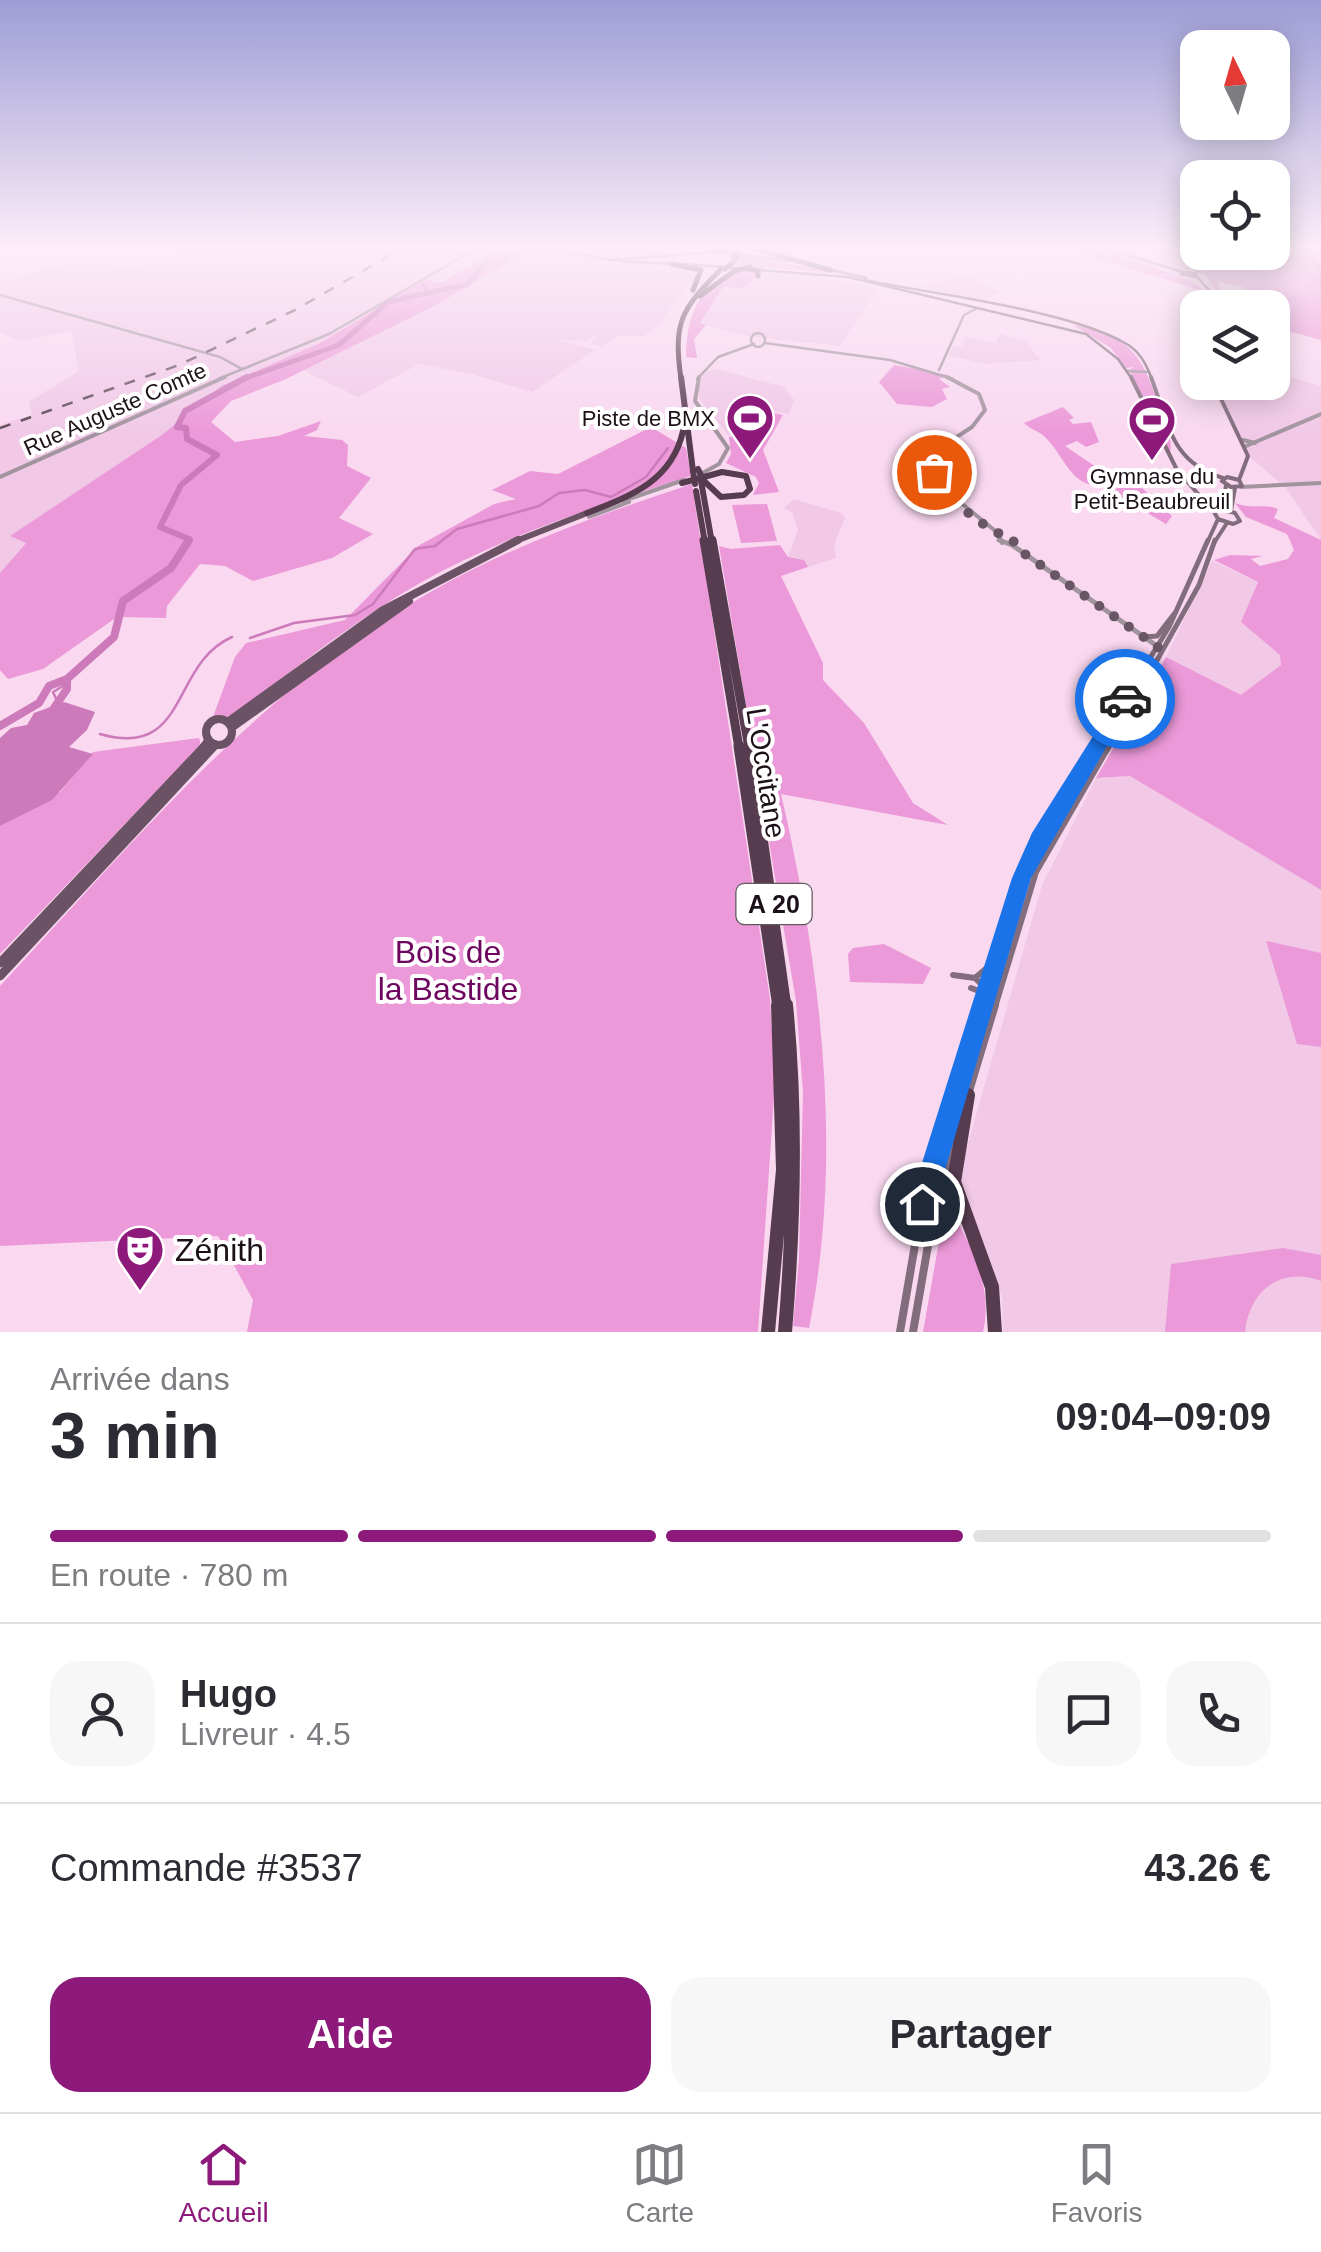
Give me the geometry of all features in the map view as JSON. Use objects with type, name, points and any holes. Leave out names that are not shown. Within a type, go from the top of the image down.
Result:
[{"type":"highway","name":"L'Occitane","points":[[686,310],[674,344],[683,408],[778,923],[791,1030],[794,1166],[785,1332]]},
{"type":"highway","name":"L'Occitane","points":[[686,310],[680,354],[696,478],[781,1030],[784,1170],[768,1332]]},
{"type":"highway","points":[[588,515],[634,494],[664,472],[682,443],[683,408]]},
{"type":"highway","points":[[725,471],[746,476],[750,489],[744,495],[721,497],[696,478],[725,471]]},
{"type":"highway","points":[[968,1096],[954,1182],[992,1286],[995,1332]]},
{"type":"main road","points":[[987,310],[1066,325],[1126,342],[1144,359],[1182,458],[1200,471],[1239,485]]},
{"type":"main road","points":[[1001,310],[1053,323]]},
{"type":"main road","points":[[1066,325],[1105,345],[1152,413],[1173,464],[1218,519],[1227,523]]},
{"type":"main road","points":[[1223,400],[1246,446],[1231,511]]},
{"type":"main road","points":[[1227,478],[1242,473]]},
{"type":"main road","points":[[1223,509],[1227,478]]},
{"type":"main road","points":[[1226,486],[1239,485]]},
{"type":"main road","points":[[900,1332],[922,1204],[991,992],[1036,872],[1199,584],[1217,534],[1227,523],[1240,520],[1231,511],[1214,512]]},
{"type":"main road","points":[[211,743],[204,734],[209,727],[232,724],[374,623],[446,578],[588,515]]},
{"type":"main road","points":[[913,1332],[935,1205],[976,1066],[1005,934],[1022,878],[1069,791],[1162,649],[1218,519]]},
{"type":"main road","points":[[1144,637],[1157,636],[1176,612]]},
{"type":"main road","points":[[0,962],[211,743],[228,739],[232,724]]},
{"type":"main road","points":[[0,976],[195,771],[211,743]]},
{"type":"main road","points":[[1069,791],[1078,799]]},
{"type":"main road","points":[[975,978],[988,967],[1005,934]]},
{"type":"main road","points":[[953,975],[975,978],[991,992]]},
{"type":"main road","points":[[971,988],[991,992]]},
{"type":"street","points":[[54,310],[220,357],[239,367],[287,351],[367,310]]},
{"type":"street","points":[[939,370],[968,310]]},
{"type":"street","points":[[752,343],[748,337],[757,334],[769,342]]},
{"type":"street","points":[[588,515],[705,473],[723,460],[726,438],[694,393],[697,377],[713,360],[743,346],[769,342],[939,370],[972,385],[985,401],[986,410],[975,424],[938,449],[933,464],[938,480],[1001,536],[999,542],[1012,544],[1162,649]]},
{"type":"street","points":[[588,515],[714,470],[730,451],[728,440],[696,393],[699,378],[713,360]]},
{"type":"street","name":"Rue Auguste Comte","points":[[0,477],[234,373],[239,367]]},
{"type":"street","points":[[1126,371],[1137,368],[1149,372]]},
{"type":"street","points":[[1152,413],[1164,414]]},
{"type":"street","points":[[1246,446],[1321,414]]},
{"type":"street","points":[[1243,440],[1263,441]]},
{"type":"street","points":[[1239,485],[1321,483]]},
{"type":"shaded area","points":[[0,310],[374,310],[320,343],[221,386],[162,435],[12,537],[26,542],[0,573],[0,425],[32,415],[29,402],[79,371],[72,331],[20,341],[0,332]]},
{"type":"shaded area","points":[[425,310],[670,310],[644,336],[618,336],[602,346],[591,344],[599,332],[587,341],[560,340],[595,350],[532,392],[472,374],[419,364],[358,397],[300,369]]},
{"type":"shaded area","points":[[708,310],[864,310],[839,346],[746,336],[700,323]]},
{"type":"shaded area","points":[[1000,334],[1025,341],[1040,360],[985,364],[949,355],[953,346],[961,347],[965,337],[995,343]]},
{"type":"shaded area","points":[[717,369],[784,387],[794,400],[789,414],[750,406],[729,436],[699,398],[699,382],[705,372]]},
{"type":"shaded area","points":[[1290,377],[1321,386],[1321,540],[1286,488],[1250,457],[1218,400],[1290,400]]},
{"type":"shaded area","points":[[794,499],[841,513],[845,518],[834,545],[836,558],[808,567],[804,560],[788,557],[798,530],[792,512],[784,508]]},
{"type":"shaded area","points":[[1212,561],[1258,582],[1242,622],[1281,655],[1281,665],[1241,696],[1166,657]]},
{"type":"shaded area","points":[[64,702],[95,712],[87,730],[69,747],[93,754],[52,800],[0,826],[0,738],[11,728],[27,725],[34,713]]},
{"type":"shaded area","points":[[1130,776],[1321,890],[1321,953],[1266,942],[1297,1044],[1321,1047],[1321,1332],[1003,1332],[1002,1296],[964,1202],[960,1171],[1042,885],[1096,778]]},
{"type":"green space","points":[[374,310],[426,310],[286,379],[231,401],[211,422],[235,442],[278,436],[321,421],[317,430],[304,436],[342,440],[348,445],[347,466],[371,478],[339,518],[373,534],[332,558],[253,581],[225,566],[200,564],[167,606],[166,618],[117,617],[43,669],[8,679],[0,670],[0,573],[26,543],[10,536],[162,435],[221,386],[320,343]]},
{"type":"green space","points":[[708,310],[700,323],[706,325],[694,339],[697,358],[686,357],[693,312]]},
{"type":"green space","points":[[1290,310],[1321,310],[1321,340],[1290,332]]},
{"type":"green space","points":[[1073,325],[1111,336],[1134,354],[1156,397],[1170,438],[1170,452],[1129,370],[1134,367],[1126,368],[1111,348]]},
{"type":"green space","points":[[894,365],[949,375],[939,379],[950,387],[942,389],[947,399],[932,407],[897,404],[879,382]]},
{"type":"green space","points":[[1063,407],[1074,418],[1069,420],[1073,424],[1091,422],[1099,442],[1086,447],[1077,441],[1065,446],[1099,469],[1087,475],[1105,485],[1094,485],[1077,477],[1052,444],[1024,423]]},
{"type":"green space","points":[[752,408],[783,415],[763,450],[779,492],[753,495],[759,483],[756,477],[726,463],[731,454],[729,437],[738,435]]},
{"type":"green space","points":[[651,427],[686,448],[691,476],[552,523],[452,566],[345,631],[227,722],[213,717],[235,657],[246,643],[345,620],[418,546],[494,504],[516,499],[492,490],[530,471],[558,474]]},
{"type":"green space","name":"Bois de la Bastide","points":[[692,484],[770,999],[775,1082],[758,1332],[247,1332],[253,1300],[218,1236],[0,1246],[0,986],[199,774],[307,676],[365,633],[427,594],[523,546]]},
{"type":"green space","points":[[1139,485],[1172,516],[1166,524],[1107,489]]},
{"type":"green space","points":[[1235,503],[1278,509],[1274,518],[1321,540],[1321,890],[1130,776],[1096,778],[1166,657],[1241,695],[1281,665],[1280,655],[1241,622],[1258,582],[1214,560],[1230,555],[1263,556],[1251,559],[1260,566],[1288,559],[1294,550],[1287,534],[1309,543],[1246,517]]},
{"type":"green space","points":[[767,504],[777,541],[741,543],[732,505]]},
{"type":"green space","points":[[780,545],[788,557],[804,560],[808,567],[781,576],[823,663],[823,680],[864,723],[913,803],[948,825],[781,794],[807,926],[823,1060],[825,1195],[809,1328],[793,1326],[799,1259],[803,1092],[796,1001],[719,546],[731,549]]},
{"type":"green space","points":[[199,738],[201,745],[0,954],[0,826],[41,805],[52,792],[60,792],[93,752]]},
{"type":"green space","points":[[1266,941],[1321,953],[1321,1047],[1297,1044]]},
{"type":"green space","points":[[884,944],[931,968],[923,984],[850,982],[848,954],[853,948]]},
{"type":"green space","points":[[946,1202],[971,1248],[982,1281],[986,1315],[983,1332],[923,1332]]},
{"type":"green space","points":[[1283,1248],[1321,1255],[1321,1281],[1293,1277],[1270,1285],[1253,1305],[1245,1332],[1165,1332],[1171,1264]]},
{"type":"waterway","points":[[244,379],[339,345],[379,310]]},
{"type":"waterway","points":[[189,541],[160,527],[181,485],[217,455],[187,439],[186,428],[177,427],[185,411],[244,379]]},
{"type":"waterway","points":[[250,638],[294,623],[355,615],[373,604],[415,549],[435,546],[457,529],[539,506],[559,493],[585,490],[611,497],[646,477],[668,448]]},
{"type":"waterway","points":[[67,679],[114,637],[123,601],[171,568],[189,541]]},
{"type":"waterway","points":[[100,734],[129,738],[149,734],[165,722],[212,650],[232,637]]},
{"type":"waterway","points":[[0,726],[39,703],[49,686],[67,679]]},
{"type":"waterway","points":[[54,708],[67,689],[67,679]]},
{"type":"waterway","points":[[57,701],[53,692],[63,686]]},
{"type":"railway","points":[[0,428],[179,365],[295,310]]},
{"type":"way so far","points":[[934,472],[949,494],[1001,536],[1012,539],[1019,550],[1158,647],[1125,699]]},
{"type":"place","name":"Piste de BMX","points":[[750,460]]},
{"type":"place","name":"Gymnase du Petit-Beaubreuil","points":[[1152,462]]},
{"type":"place","name":"Zénith","points":[[140,1292]]},
{"type":"route","points":[[922,1204],[1022,878],[1039,839],[1125,699]]}]
